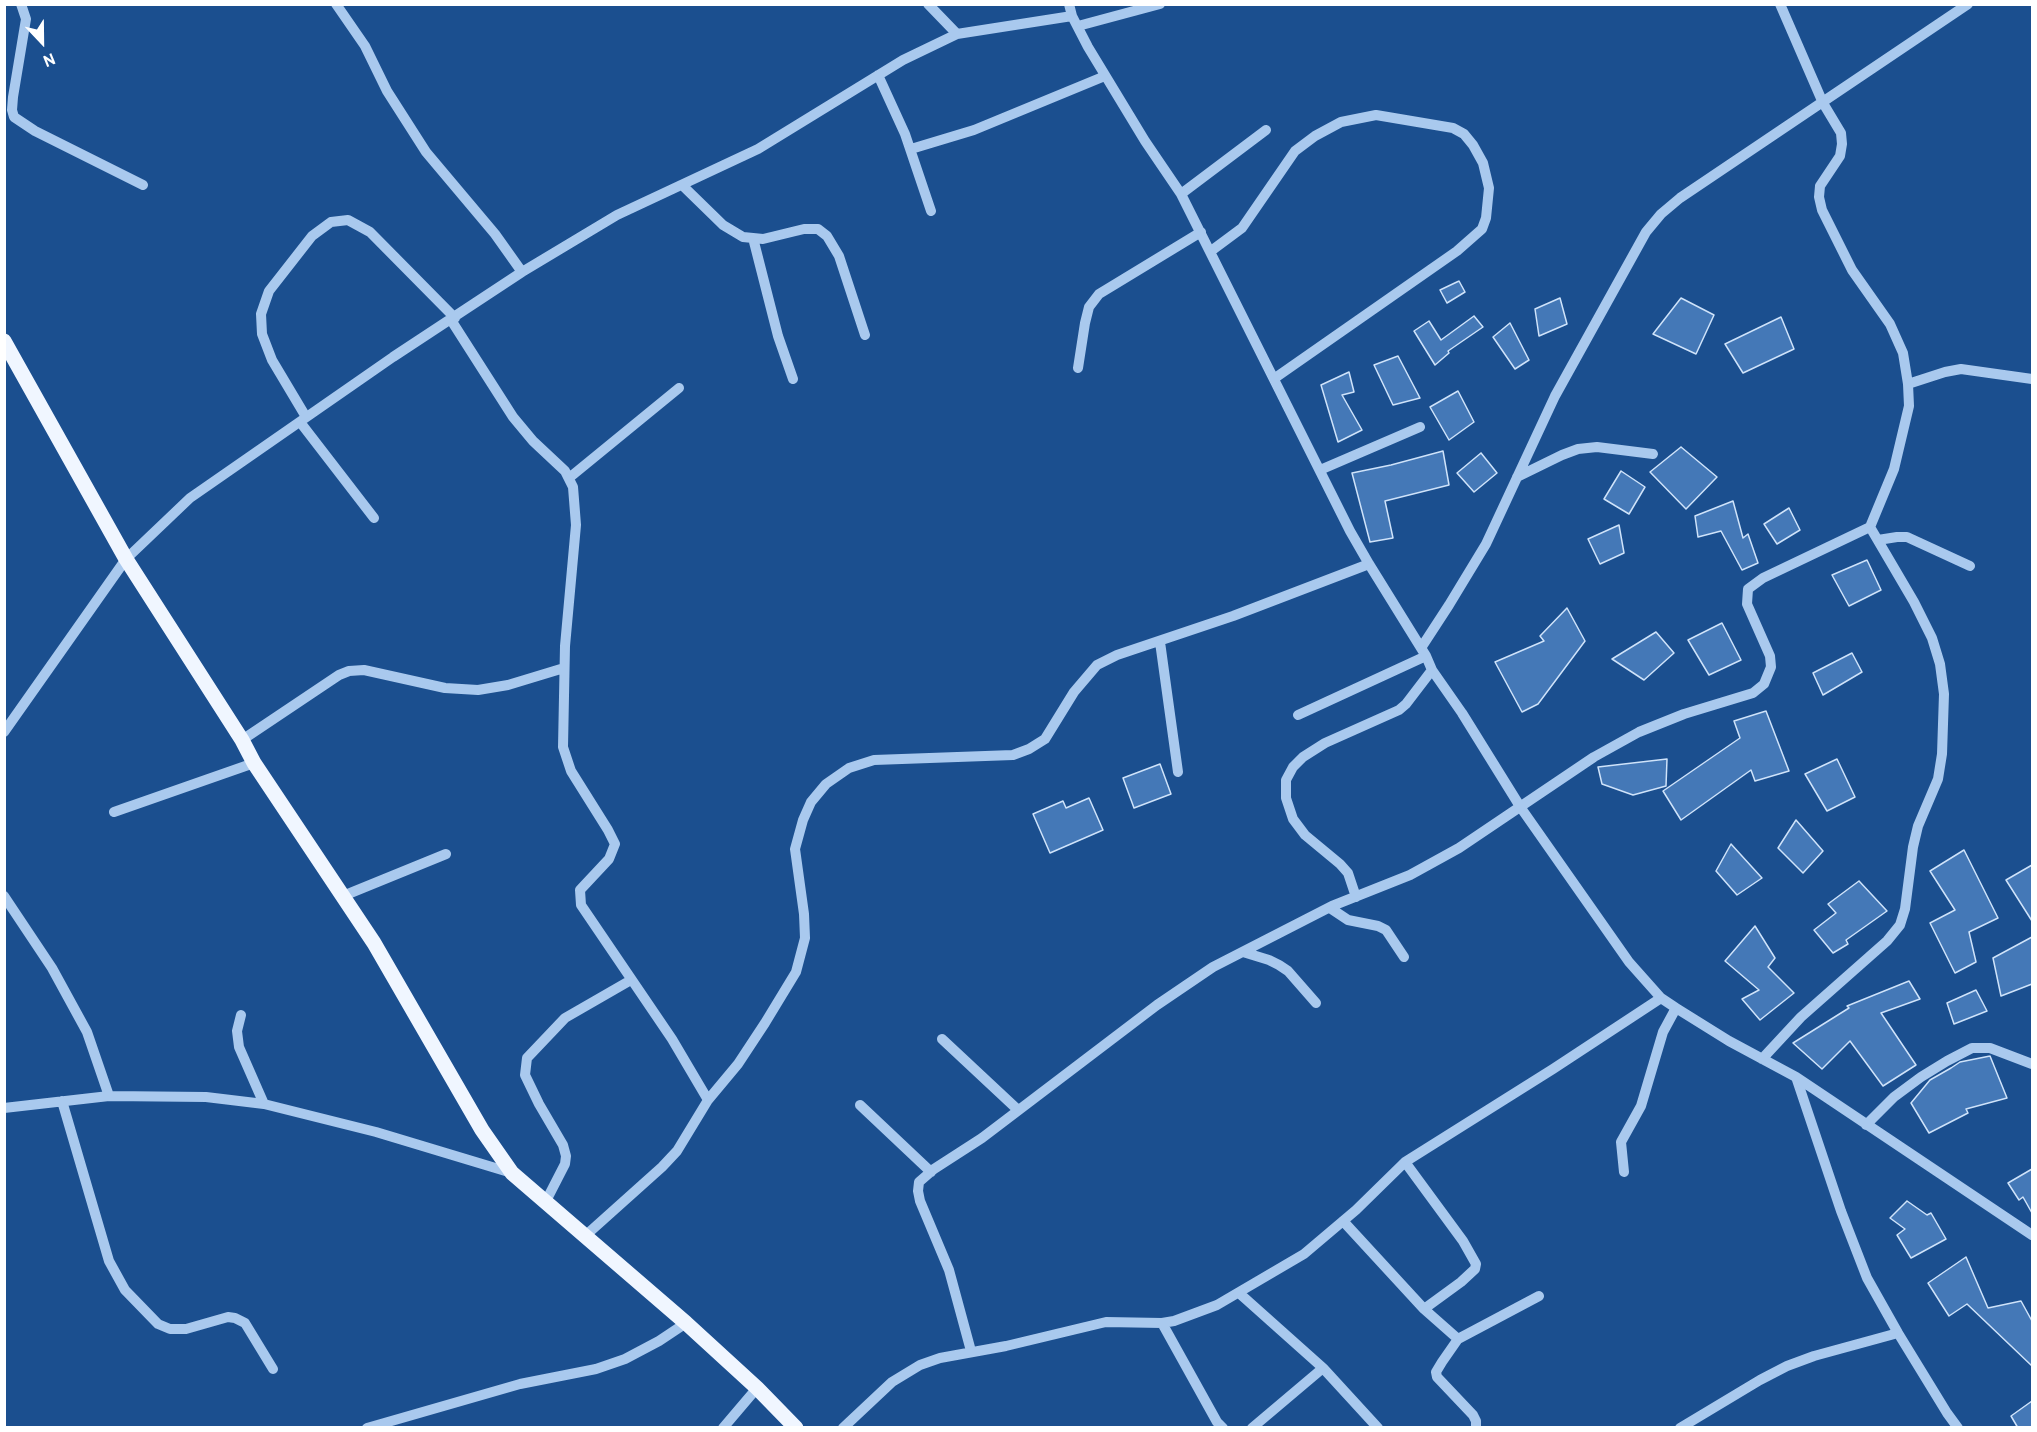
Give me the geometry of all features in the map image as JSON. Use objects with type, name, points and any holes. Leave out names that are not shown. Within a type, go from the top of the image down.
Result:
[{"type":"main road","points":[[4,341],[126,559],[242,740],[254,763],[343,896],[406,997],[482,1130],[512,1173],[686,1323],[757,1388],[796,1428]]},
{"type":"street","points":[[21,4],[26,19],[13,97],[14,117],[34,131],[143,185]]},
{"type":"street","points":[[336,4],[365,46],[387,91],[426,152],[495,234],[522,272]]},
{"type":"street","points":[[928,4],[957,34]]},
{"type":"street","points":[[1069,4],[1075,21],[1105,76],[1181,194],[1369,564],[1424,652],[1432,670],[1462,713],[1521,808],[1629,962],[1661,998],[1796,1077],[2032,1234]]},
{"type":"street","points":[[4,732],[126,559],[190,498],[522,272],[617,215],[758,149],[903,60],[957,34],[1075,21],[1160,4]]},
{"type":"street","points":[[971,1351],[948,1270],[920,1201],[919,1182],[982,1138],[1157,1005],[1213,967],[1330,908],[1410,875],[1460,848],[1594,757],[1639,732],[1684,714],[1753,693],[1764,684],[1771,667],[1770,656],[1747,604],[1747,594],[1751,586],[1870,526],[1894,469],[1909,406],[1903,353],[1890,324],[1852,270],[1822,210],[1819,197],[1820,186],[1840,156],[1841,133],[1823,103],[1780,4]]},
{"type":"street","points":[[1298,715],[1424,652],[1486,543],[1555,396],[1646,232],[1661,214],[1736,159],[1968,4]]},
{"type":"street","points":[[878,75],[911,148],[930,211]]},
{"type":"street","points":[[911,148],[974,130],[1105,76]]},
{"type":"street","points":[[1211,251],[1242,228],[1295,151],[1315,136],[1341,122],[1376,115],[1453,128],[1464,134],[1483,163],[1489,188],[1486,218],[1482,229],[1457,251],[1275,378]]},
{"type":"street","points":[[1181,194],[1266,130]]},
{"type":"street","points":[[682,185],[723,225],[744,237],[763,239],[804,229],[818,229],[827,236],[839,256],[866,335]]},
{"type":"street","points":[[374,518],[303,420],[272,360],[262,334],[261,314],[269,291],[312,236],[331,222],[348,220],[370,232],[453,319],[513,417],[569,478],[573,488],[576,525],[564,668],[563,747],[571,771],[615,844],[609,859],[580,890],[581,905],[672,1039],[708,1100]]},
{"type":"street","points":[[1078,368],[1084,323],[1089,307],[1099,294],[1201,232]]},
{"type":"street","points":[[753,238],[778,336],[794,379]]},
{"type":"street","points":[[1908,384],[1961,369],[2032,379]]},
{"type":"street","points":[[569,478],[680,388]]},
{"type":"street","points":[[1320,470],[1420,427]]},
{"type":"street","points":[[1517,477],[1578,449],[1597,447],[1653,454]]},
{"type":"street","points":[[1762,1059],[1801,1017],[1887,941],[1900,925],[1905,909],[1918,826],[1938,779],[1942,754],[1944,694],[1940,664],[1932,639],[1914,602],[1870,526]]},
{"type":"street","points":[[1878,540],[1907,537],[1970,566]]},
{"type":"street","points":[[585,1236],[677,1151],[708,1100],[738,1064],[796,972],[805,938],[795,849],[811,802],[826,784],[849,768],[874,760],[1013,755],[1029,750],[1045,739],[1074,692],[1097,665],[1117,655],[1233,616],[1369,564]]},
{"type":"street","points":[[1160,642],[1178,772]]},
{"type":"street","points":[[242,740],[348,671],[370,671],[445,688],[478,690],[508,685],[564,668]]},
{"type":"street","points":[[1356,897],[1344,868],[1305,835],[1293,819],[1286,798],[1286,780],[1293,767],[1303,757],[1325,743],[1399,711],[1432,670]]},
{"type":"street","points":[[114,812],[254,763]]},
{"type":"street","points":[[343,896],[446,854]]},
{"type":"street","points":[[4,896],[52,968],[87,1032],[109,1096]]},
{"type":"street","points":[[1330,908],[1348,920],[1378,926],[1386,930],[1404,957]]},
{"type":"street","points":[[1243,952],[1269,960],[1288,971],[1316,1003]]},
{"type":"street","points":[[546,1201],[565,1164],[566,1156],[563,1145],[525,1075],[527,1058],[565,1018],[631,980]]},
{"type":"street","points":[[843,1428],[892,1382],[920,1365],[940,1358],[1006,1346],[1106,1322],[1162,1323],[1174,1321],[1216,1305],[1239,1293],[1304,1254],[1343,1221],[1405,1162],[1661,998]]},
{"type":"street","points":[[1624,1172],[1621,1142],[1641,1106],[1663,1032],[1676,1008]]},
{"type":"street","points":[[241,1015],[237,1030],[239,1047],[264,1104]]},
{"type":"street","points":[[942,1039],[1018,1110]]},
{"type":"street","points":[[1866,1125],[1894,1097],[1921,1077],[1938,1065],[1972,1048],[1990,1048],[2032,1064]]},
{"type":"street","points":[[1796,1077],[1841,1211],[1867,1278],[1898,1333],[1958,1428]]},
{"type":"street","points":[[4,1108],[109,1096],[206,1097],[264,1104],[376,1132],[512,1173]]},
{"type":"street","points":[[62,1101],[109,1261],[125,1290],[158,1324],[170,1329],[186,1329],[228,1317],[245,1323],[273,1369]]},
{"type":"street","points":[[860,1105],[931,1172]]},
{"type":"street","points":[[1405,1162],[1476,1264],[1475,1269],[1461,1282],[1424,1309]]},
{"type":"street","points":[[1343,1221],[1424,1309],[1458,1339]]},
{"type":"street","points":[[1239,1293],[1323,1368],[1378,1428]]},
{"type":"street","points":[[1476,1428],[1473,1415],[1437,1377],[1436,1372],[1458,1339],[1539,1296]]},
{"type":"street","points":[[367,1428],[519,1384],[596,1369],[625,1359],[686,1323]]},
{"type":"street","points":[[1162,1323],[1217,1422],[1223,1428]]},
{"type":"street","points":[[1680,1428],[1787,1366],[1814,1356],[1898,1333]]},
{"type":"street","points":[[1252,1428],[1323,1368]]},
{"type":"street","points":[[723,1428],[757,1388]]},
{"type":"building","points":[[1459,281],[1465,292],[1447,303],[1440,290]]},
{"type":"building","points":[[1560,298],[1567,324],[1539,336],[1535,309]]},
{"type":"building","points":[[1681,298],[1714,315],[1696,354],[1653,334]]},
{"type":"building","points":[[1474,316],[1483,327],[1448,351],[1449,353],[1435,365],[1414,331],[1429,321],[1441,340]]},
{"type":"building","points":[[1781,317],[1794,349],[1743,373],[1725,344]]},
{"type":"building","points":[[1510,323],[1529,360],[1515,369],[1493,337]]},
{"type":"building","points":[[1398,356],[1420,398],[1393,405],[1374,365]]},
{"type":"building","points":[[1349,372],[1354,392],[1342,395],[1362,430],[1338,442],[1321,385]]},
{"type":"building","points":[[1458,391],[1474,422],[1449,440],[1430,407]]},
{"type":"building","points":[[1681,447],[1717,477],[1686,509],[1650,472]]},
{"type":"building","points":[[1443,451],[1449,485],[1385,501],[1393,538],[1370,542],[1352,473]]},
{"type":"building","points":[[1481,453],[1497,473],[1474,492],[1457,473]]},
{"type":"building","points":[[1621,471],[1645,487],[1629,514],[1604,499]]},
{"type":"building","points":[[1733,501],[1743,538],[1748,534],[1758,563],[1742,570],[1721,531],[1698,537],[1695,516]]},
{"type":"building","points":[[1789,508],[1800,530],[1777,544],[1764,524]]},
{"type":"building","points":[[1619,525],[1624,553],[1600,564],[1588,539]]},
{"type":"building","points":[[1867,560],[1881,590],[1849,606],[1832,575]]},
{"type":"building","points":[[1567,608],[1585,641],[1538,704],[1522,712],[1495,662],[1544,641],[1540,636]]},
{"type":"building","points":[[1722,623],[1741,660],[1709,675],[1688,640]]},
{"type":"building","points":[[1656,632],[1674,653],[1644,680],[1612,659]]},
{"type":"building","points":[[1852,653],[1862,672],[1823,695],[1813,673]]},
{"type":"building","points":[[1766,711],[1789,771],[1755,781],[1751,770],[1681,820],[1663,791],[1740,738],[1734,721]]},
{"type":"building","points":[[1667,759],[1666,786],[1633,795],[1602,784],[1598,767]]},
{"type":"building","points":[[1837,759],[1855,797],[1827,811],[1805,774]]},
{"type":"building","points":[[1160,764],[1171,794],[1134,808],[1123,778]]},
{"type":"building","points":[[1089,798],[1103,830],[1050,853],[1033,814],[1063,801],[1066,808]]},
{"type":"building","points":[[1796,820],[1823,851],[1803,873],[1778,848]]},
{"type":"building","points":[[1731,844],[1762,878],[1737,895],[1716,871]]},
{"type":"building","points":[[1964,850],[1998,918],[1969,932],[1976,962],[1955,973],[1930,923],[1955,910],[1930,871]]},
{"type":"building","points":[[2032,865],[2032,921],[2006,880]]},
{"type":"building","points":[[1859,881],[1887,911],[1846,940],[1848,944],[1833,953],[1814,930],[1836,913],[1828,904]]},
{"type":"building","points":[[1755,926],[1775,958],[1768,967],[1794,993],[1760,1020],[1742,999],[1759,990],[1725,961]]},
{"type":"building","points":[[2032,937],[2032,984],[2001,996],[1993,958]]},
{"type":"building","points":[[1909,981],[1920,999],[1881,1013],[1916,1065],[1883,1086],[1850,1041],[1822,1069],[1793,1043],[1849,1008],[1847,1006]]},
{"type":"building","points":[[1976,990],[1987,1011],[1954,1024],[1947,1003]]},
{"type":"building","points":[[1990,1056],[2007,1098],[1966,1109],[1968,1113],[1929,1133],[1911,1103],[1930,1080],[1960,1062]]},
{"type":"building","points":[[2032,1169],[2032,1213],[2023,1197],[2019,1200],[2008,1183]]},
{"type":"building","points":[[1907,1201],[1927,1215],[1931,1213],[1946,1239],[1911,1258],[1897,1235],[1905,1229],[1890,1218]]},
{"type":"building","points":[[1966,1257],[1988,1308],[2021,1301],[2032,1321],[2032,1366],[1967,1304],[1949,1316],[1928,1283]]},
{"type":"building","points":[[2032,1401],[2032,1428],[2018,1428],[2011,1416]]}]
